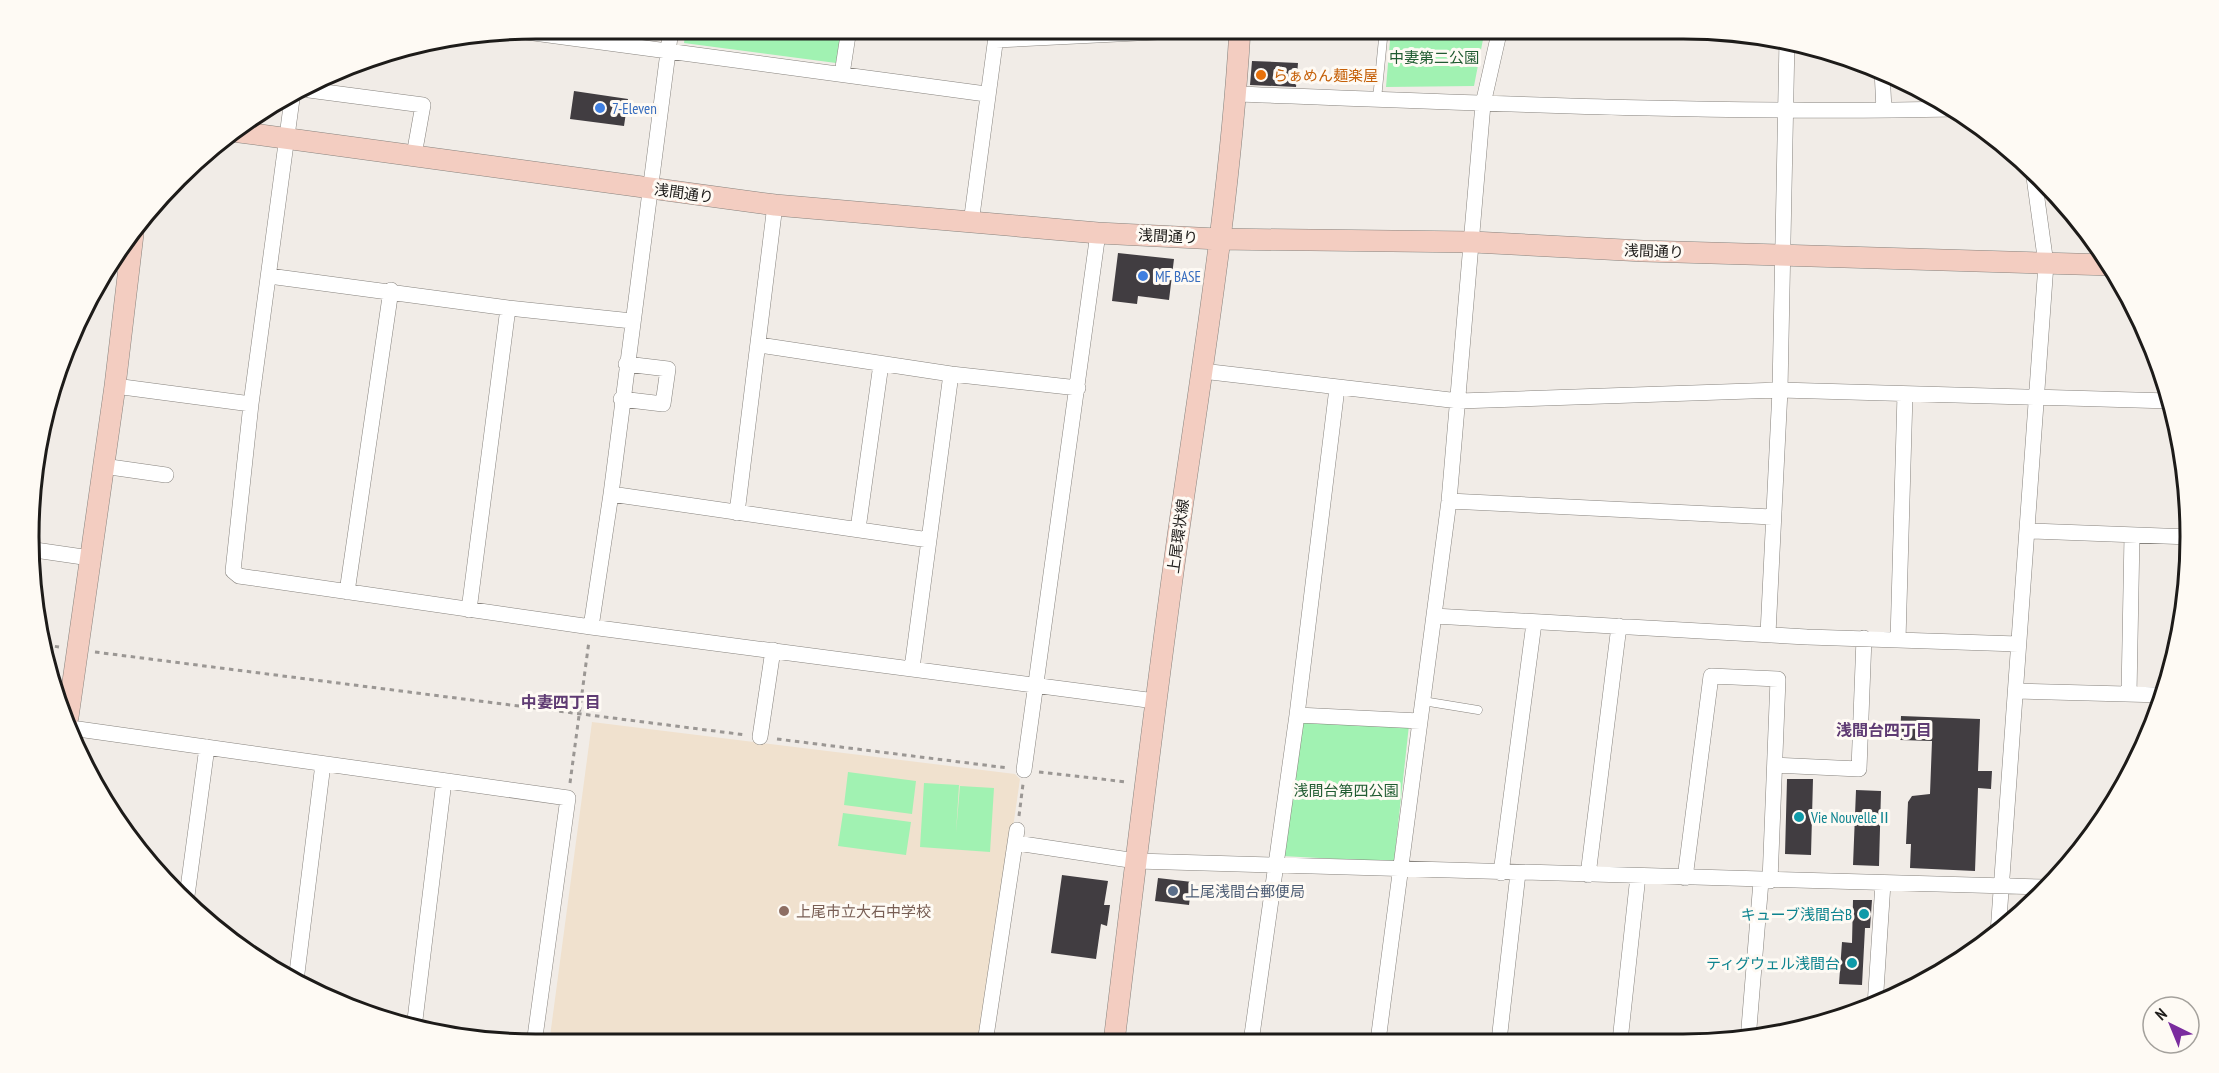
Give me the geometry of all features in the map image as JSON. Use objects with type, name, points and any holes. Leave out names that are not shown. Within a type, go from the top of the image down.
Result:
[{"type":"street","points":[[589,39],[987,94]]},
{"type":"street","points":[[591,627],[611,494],[621,399],[670,39]]},
{"type":"street","points":[[842,74],[847,39]]},
{"type":"street","points":[[971,223],[996,39]]},
{"type":"street","name":"上尾環状線","points":[[1115,1034],[1155,701],[1202,371],[1236,94],[1239,39]]},
{"type":"street","points":[[1379,1034],[1449,501],[1473,242],[1483,104],[1498,39]]},
{"type":"street","points":[[1768,634],[1780,390],[1787,51]]},
{"type":"street","points":[[1883,81],[1884,110]]},
{"type":"street","points":[[315,91],[423,105],[414,155]]},
{"type":"street","points":[[1236,94],[1483,104],[1787,112],[1936,109]]},
{"type":"street","points":[[291,104],[251,404],[233,571],[239,576],[591,627],[1155,701]]},
{"type":"street","name":"浅間通り","points":[[246,133],[775,205],[1098,233],[1218,239],[1473,242],[1643,251],[2099,265]]},
{"type":"street","points":[[1999,920],[2017,691],[2018,644],[2029,531],[2046,264],[2035,186]]},
{"type":"street","points":[[737,513],[775,205]]},
{"type":"street","points":[[1024,770],[1098,233]]},
{"type":"street","points":[[69,707],[115,386],[119,267]]},
{"type":"street","points":[[269,276],[391,290],[507,308],[632,321]]},
{"type":"street","points":[[347,592],[391,290]]},
{"type":"street","points":[[469,610],[507,308]]},
{"type":"street","points":[[759,345],[951,374],[1078,388]]},
{"type":"street","points":[[621,399],[663,404],[668,369],[626,364]]},
{"type":"street","points":[[858,529],[881,364]]},
{"type":"street","points":[[1202,371],[1459,401],[1780,390],[2161,402]]},
{"type":"street","points":[[912,668],[951,374]]},
{"type":"street","points":[[115,386],[251,404]]},
{"type":"street","points":[[1252,1034],[1274,862],[1297,715],[1337,388]]},
{"type":"street","points":[[1898,640],[1905,394]]},
{"type":"street","points":[[103,466],[166,475]]},
{"type":"street","points":[[611,494],[929,540]]},
{"type":"street","points":[[1449,501],[1772,517]]},
{"type":"street","points":[[2029,531],[2180,537]]},
{"type":"street","points":[[2129,694],[2132,535]]},
{"type":"street","points":[[39,551],[90,558]]},
{"type":"street","points":[[1434,616],[1534,623],[2018,644]]},
{"type":"street","points":[[1501,873],[1534,623]]},
{"type":"street","points":[[1588,875],[1619,626]]},
{"type":"street","points":[[1775,765],[1859,769],[1864,638]]},
{"type":"street","points":[[760,737],[773,650]]},
{"type":"street","points":[[1685,878],[1711,676],[1778,679],[1775,765],[1766,881],[1749,1030]]},
{"type":"street","points":[[2017,691],[2154,695]]},
{"type":"street","points":[[1297,715],[1420,721]]},
{"type":"street","points":[[78,729],[568,798],[535,1034]]},
{"type":"street","points":[[188,891],[207,747]]},
{"type":"street","points":[[297,972],[323,764]]},
{"type":"street","points":[[415,1019],[444,781]]},
{"type":"street","points":[[986,1034],[1017,836],[1136,861],[1274,862],[1501,873],[2035,887]]},
{"type":"street","points":[[1500,1034],[1518,873]]},
{"type":"street","points":[[1621,1034],[1638,876]]},
{"type":"street","points":[[1876,995],[1883,883]]},
{"type":"lane","points":[[1377,99],[1383,39]]},
{"type":"lane","points":[[1423,701],[1478,710]]},
{"type":"path","points":[[568,798],[591,627]]},
{"type":"path","points":[[52,646],[1134,783]]},
{"type":"path","points":[[1017,836],[1024,770]]},
{"type":"shaded area","name":"上尾市立大石中学校","points":[[592,722],[1015,774],[1020,779],[983,1034],[550,1034]]},
{"type":"green space","points":[[685,39],[840,39],[836,63],[684,43]]},
{"type":"green space","name":"中妻第二公園","points":[[1390,39],[1483,39],[1474,86],[1386,87]]},
{"type":"green space","name":"浅間台第四公園","points":[[1299,720],[1409,725],[1394,862],[1282,856]]},
{"type":"green space","points":[[848,772],[916,781],[912,814],[844,805]]},
{"type":"green space","points":[[924,783],[959,785],[956,833],[960,786],[994,788],[990,852],[920,847]]},
{"type":"green space","points":[[843,813],[911,822],[906,855],[838,846]]},
{"type":"building","points":[[1252,61],[1298,63],[1296,87],[1250,85]]},
{"type":"building","points":[[574,91],[628,99],[624,126],[570,119]]},
{"type":"building","points":[[1118,253],[1174,259],[1169,300],[1138,296],[1137,304],[1112,301]]},
{"type":"building","points":[[1901,716],[1980,719],[1978,771],[1992,771],[1991,789],[1978,788],[1975,871],[1910,868],[1911,844],[1906,844],[1908,802],[1912,796],[1930,794],[1932,741],[1900,740]]},
{"type":"building","name":"Vie NouvelleⅡ","points":[[1787,779],[1813,779],[1811,855],[1785,854]]},
{"type":"building","points":[[1856,790],[1881,791],[1879,866],[1853,865]]},
{"type":"building","points":[[1062,875],[1108,881],[1104,905],[1110,905],[1107,926],[1101,924],[1096,959],[1051,953]]},
{"type":"building","points":[[1158,878],[1192,882],[1189,905],[1155,901]]},
{"type":"building","points":[[1853,900],[1872,900],[1870,928],[1865,928],[1862,985],[1839,984],[1842,942],[1852,943]]},
{"type":"place","name":"らぁめん麺楽屋","points":[[1261,75]]},
{"type":"place","name":"7-Eleven","points":[[600,108]]},
{"type":"place","name":"MF BASE","points":[[1143,276]]},
{"type":"place","name":"Vie NouvelleⅡ","points":[[1799,817]]},
{"type":"place","name":"上尾浅間台郵便局","points":[[1173,891]]},
{"type":"place","name":"上尾市立大石中学校","points":[[784,911]]},
{"type":"place","name":"キューブ浅間台B","points":[[1864,914]]},
{"type":"place","name":"ティグウェル浅間台","points":[[1852,963]]},
{"type":"district","name":"中妻四丁目","points":[[561,702]]},
{"type":"district","name":"浅間台四丁目","points":[[1884,730]]}]
